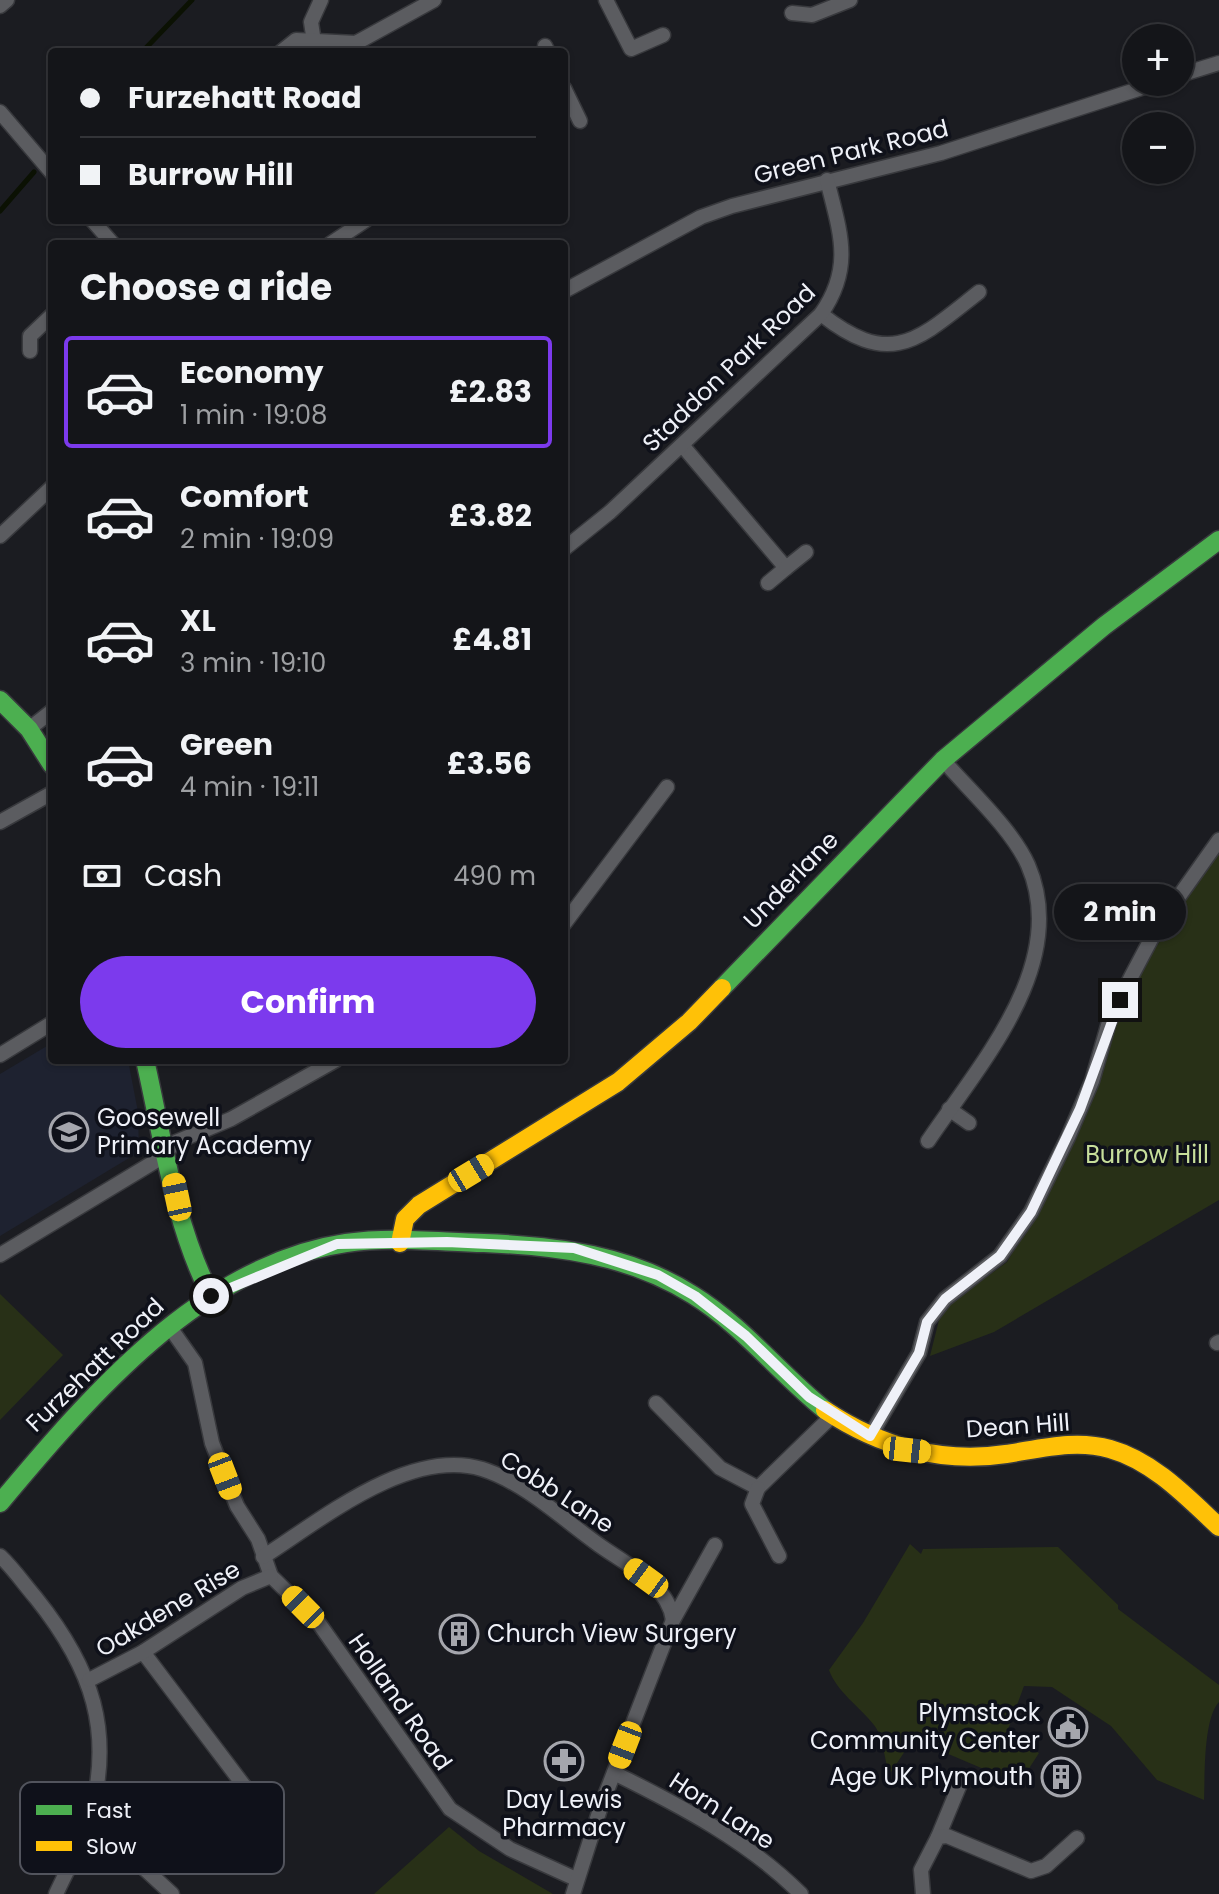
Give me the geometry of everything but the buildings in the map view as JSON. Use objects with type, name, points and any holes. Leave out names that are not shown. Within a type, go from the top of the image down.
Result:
[{"type":"street","points":[[0,6],[7,0]]},
{"type":"street","points":[[314,42],[311,22],[321,0]]},
{"type":"street","points":[[286,48],[296,40],[356,43],[434,0]]},
{"type":"street","points":[[606,0],[631,49],[663,35]]},
{"type":"street","points":[[792,13],[812,15],[850,0]]},
{"type":"street","points":[[1194,71],[1219,63]]},
{"type":"street","name":"Green Park Road","points":[[568,289],[701,217],[827,180],[941,153],[1122,94]]},
{"type":"street","points":[[568,96],[580,121]]},
{"type":"street","points":[[0,112],[48,168]]},
{"type":"street","name":"Staddon Park Road","points":[[568,545],[682,445],[821,314],[837,291],[843,268],[840,231],[827,180]]},
{"type":"street","points":[[336,240],[360,224]]},
{"type":"street","points":[[821,314],[848,335],[878,343],[902,344],[918,340],[979,292]]},
{"type":"street","points":[[959,308],[969,322]]},
{"type":"street","points":[[30,351],[30,336],[48,319]]},
{"type":"street","points":[[682,445],[786,568]]},
{"type":"street","points":[[0,536],[48,491]]},
{"type":"street","name":"Underlane","points":[[400,1243],[405,1219],[419,1205],[618,1082],[689,1022],[943,760],[1104,626],[1219,540]]},
{"type":"street","points":[[768,583],[806,552]]},
{"type":"street","points":[[0,700],[29,729],[48,759]]},
{"type":"street","points":[[29,729],[48,714]]},
{"type":"street","points":[[928,1141],[1018,1008],[1032,966],[1039,917],[1028,865],[1004,830],[943,760]]},
{"type":"street","points":[[568,919],[667,787]]},
{"type":"street","points":[[0,822],[48,795]]},
{"type":"street","points":[[870,1436],[919,1353],[927,1322],[945,1299],[1000,1256],[1031,1212],[1092,1081],[1109,1022],[1131,977],[1158,926],[1219,840]]},
{"type":"street","points":[[0,1055],[48,1025]]},
{"type":"street","points":[[146,1064],[194,1263],[211,1296]]},
{"type":"street","points":[[0,1255],[167,1151],[176,1142],[231,1119],[329,1064]]},
{"type":"street","points":[[949,1109],[969,1123]]},
{"type":"street","name":"Furzehatt Road","points":[[0,1503],[82,1404],[169,1326],[211,1296],[337,1244],[574,1248],[621,1261],[658,1275],[695,1296],[746,1336],[809,1397]]},
{"type":"street","name":"Holland Road","points":[[169,1326],[195,1363],[212,1443],[237,1506],[258,1539],[271,1576],[318,1622],[450,1809],[574,1886]]},
{"type":"street","name":"Dean Hill","points":[[809,1397],[870,1436],[907,1450],[977,1457],[1073,1444],[1110,1449],[1180,1490],[1219,1527]]},
{"type":"street","points":[[656,1403],[720,1468],[758,1488]]},
{"type":"street","points":[[779,1556],[752,1504],[758,1488],[834,1414]]},
{"type":"street","name":"Cobb Lane","points":[[263,1557],[405,1472],[446,1466],[480,1468],[512,1484],[646,1578],[666,1597],[673,1620]]},
{"type":"street","points":[[574,1886],[673,1620],[715,1545]]},
{"type":"street","points":[[0,1556],[76,1653],[89,1680],[95,1700],[100,1756],[95,1782]]},
{"type":"street","name":"Oakdene Rise","points":[[89,1680],[143,1652],[242,1588],[271,1576]]},
{"type":"street","points":[[143,1652],[241,1782]]},
{"type":"street","name":"Horn Lane","points":[[614,1773],[689,1810],[742,1845],[801,1894]]},
{"type":"street","points":[[923,1894],[921,1870],[960,1784]]},
{"type":"street","points":[[938,1837],[947,1836],[1022,1868],[1038,1871],[1077,1838]]},
{"type":"street","points":[[56,1894],[65,1874]]},
{"type":"street","points":[[150,1874],[172,1894]]},
{"type":"shaded area","name":"Goosewell Primary Academy","points":[[48,1045],[48,1064],[129,1064],[138,1112],[139,1152],[0,1236],[0,1074]]},
{"type":"green space","name":"Burrow Hill","points":[[1219,849],[1219,1200],[994,1332],[930,1356],[939,1320],[952,1302],[1007,1262],[1074,1143],[1103,1071],[1113,1029],[1144,966]]},
{"type":"green space","points":[[0,1294],[63,1355],[0,1420]]},
{"type":"green space","points":[[910,1544],[921,1554],[923,1549],[1058,1547],[1118,1605],[1118,1609],[1219,1685],[1219,1702],[1207,1734],[1204,1800],[1157,1780],[1111,1726],[1052,1687],[1024,1686],[1006,1735],[1039,1753],[1019,1784],[913,1739],[889,1775],[877,1730],[843,1692],[829,1670],[863,1623]]},
{"type":"green space","points":[[449,1827],[479,1851],[553,1894],[374,1894]]},
{"type":"waterway","points":[[146,48],[192,0]]},
{"type":"waterway","points":[[0,211],[34,172]]},
{"type":"traffic: fast","points":[[722,988],[943,760],[1104,626],[1219,540]]},
{"type":"traffic: fast","points":[[0,700],[29,729],[48,759]]},
{"type":"traffic: fast","points":[[146,1064],[179,1211],[211,1296]]},
{"type":"traffic: fast","points":[[0,1503],[110,1380],[196,1307],[243,1278],[293,1256],[363,1241],[512,1244],[593,1255],[644,1270],[669,1281],[711,1307],[825,1410]]},
{"type":"traffic: slow","points":[[400,1243],[405,1219],[419,1205],[618,1082],[689,1022],[722,988]]},
{"type":"traffic: slow","points":[[825,1410],[889,1442],[934,1454],[982,1456],[1071,1445],[1110,1449],[1155,1471],[1219,1527]]},
{"type":"place","name":"Goosewell Primary Academy","points":[[69,1132]]},
{"type":"place","name":"Church View Surgery","points":[[459,1634]]},
{"type":"place","name":"Plymstock Community Center","points":[[1068,1727]]},
{"type":"place","name":"Day Lewis Pharmacy","points":[[564,1761]]},
{"type":"place","name":"Age UK Plymouth","points":[[1061,1777]]},
{"type":"route","points":[[211,1296],[265,1271],[337,1244],[447,1242],[574,1248],[658,1275],[695,1296],[746,1336],[777,1370],[809,1397],[870,1436],[919,1353],[927,1322],[945,1299],[1000,1256],[1031,1212],[1092,1081],[1109,1022],[1120,1000]]}]
